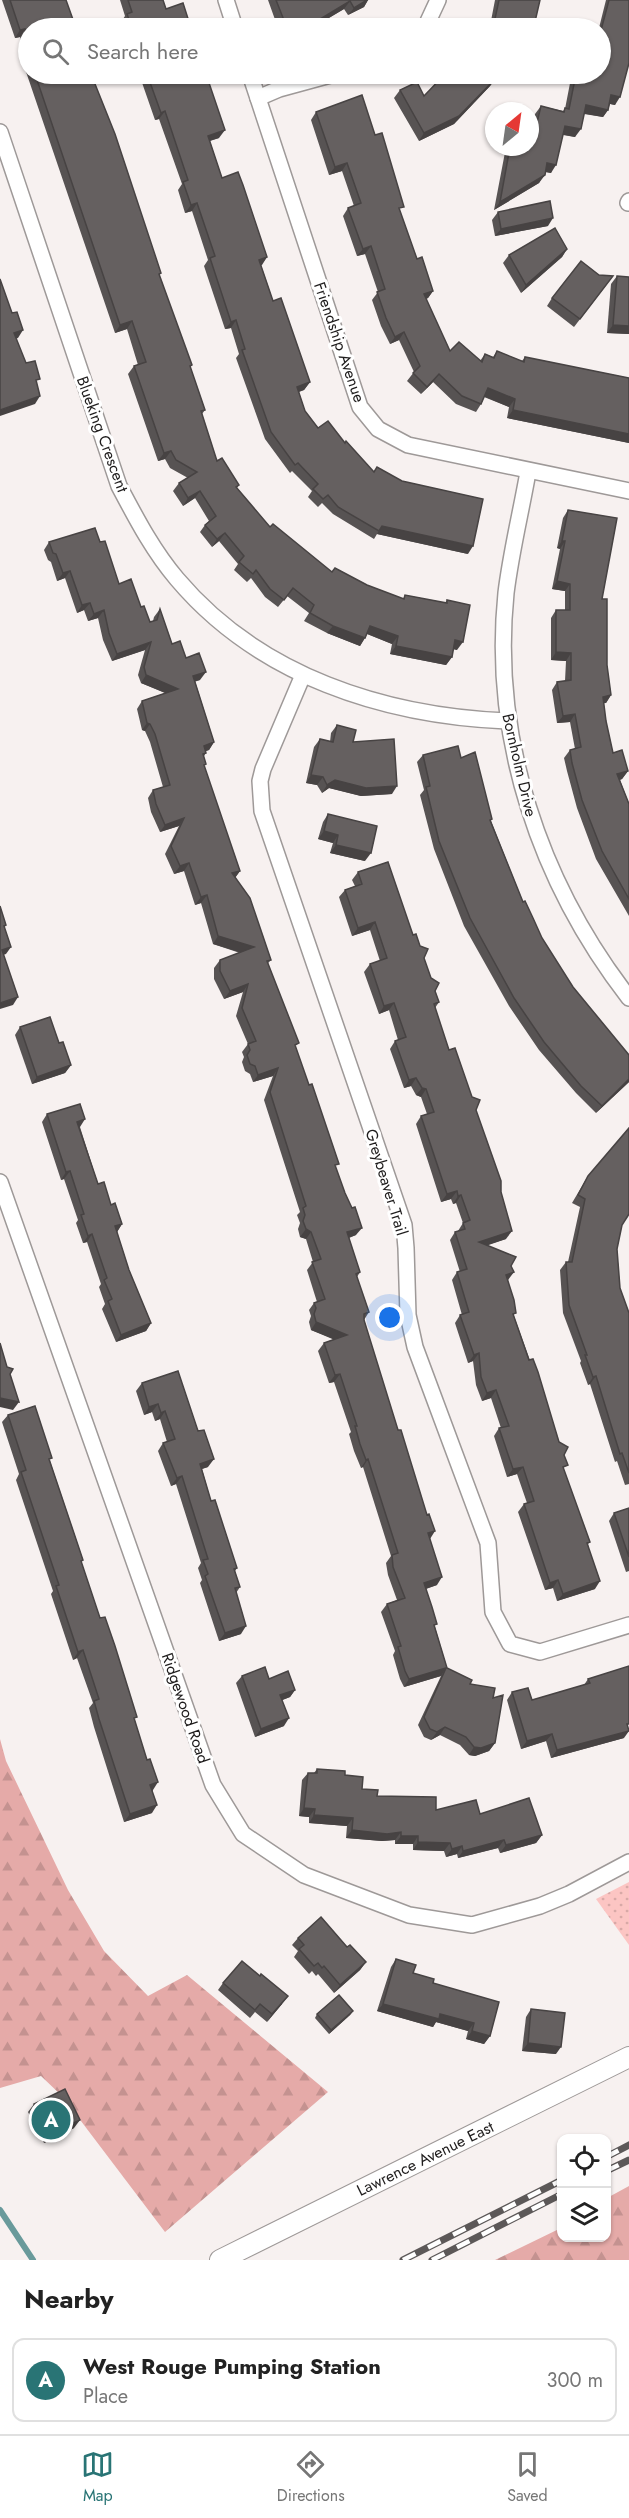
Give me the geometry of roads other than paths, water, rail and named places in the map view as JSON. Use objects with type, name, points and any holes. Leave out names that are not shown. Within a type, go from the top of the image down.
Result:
[{"type":"street","points":[[226,0],[232,18]]},
{"type":"street","points":[[430,18],[438,0]]},
{"type":"street","name":"Friendship Avenue","points":[[253,84],[360,407],[378,429],[408,445],[528,472],[629,491]]},
{"type":"street","points":[[258,98],[297,84]]},
{"type":"street","name":"Blueking Crescent","points":[[0,132],[119,486],[148,541],[177,579],[220,622],[269,657],[303,675],[364,699],[394,706],[481,720],[507,721]]},
{"type":"street","name":"Bornholm Drive","points":[[528,472],[506,595],[504,655],[507,721],[526,804],[548,862],[571,913],[606,969],[629,998]]},
{"type":"street","name":"Greybeaver Trail","points":[[303,675],[263,769],[260,781],[262,811],[404,1225],[408,1316],[415,1347],[488,1543],[493,1612],[510,1644],[540,1652],[629,1625]]},
{"type":"street","name":"Ridgewood Road","points":[[0,1182],[213,1785],[243,1834],[304,1875],[409,1915],[472,1925],[540,1906],[569,1894],[629,1862]]},
{"type":"street","name":"Lawrence Avenue East","points":[[220,2260],[629,2057]]},
{"type":"waterway","points":[[0,2210],[33,2260]]},
{"type":"railway","points":[[611,2154],[629,2145]]},
{"type":"railway","points":[[611,2169],[629,2160]]},
{"type":"railway","points":[[403,2260],[557,2183]]},
{"type":"railway","points":[[432,2260],[557,2197]]},
{"type":"place","name":"West Rouge Pumping Station","points":[[51,2120]]}]
